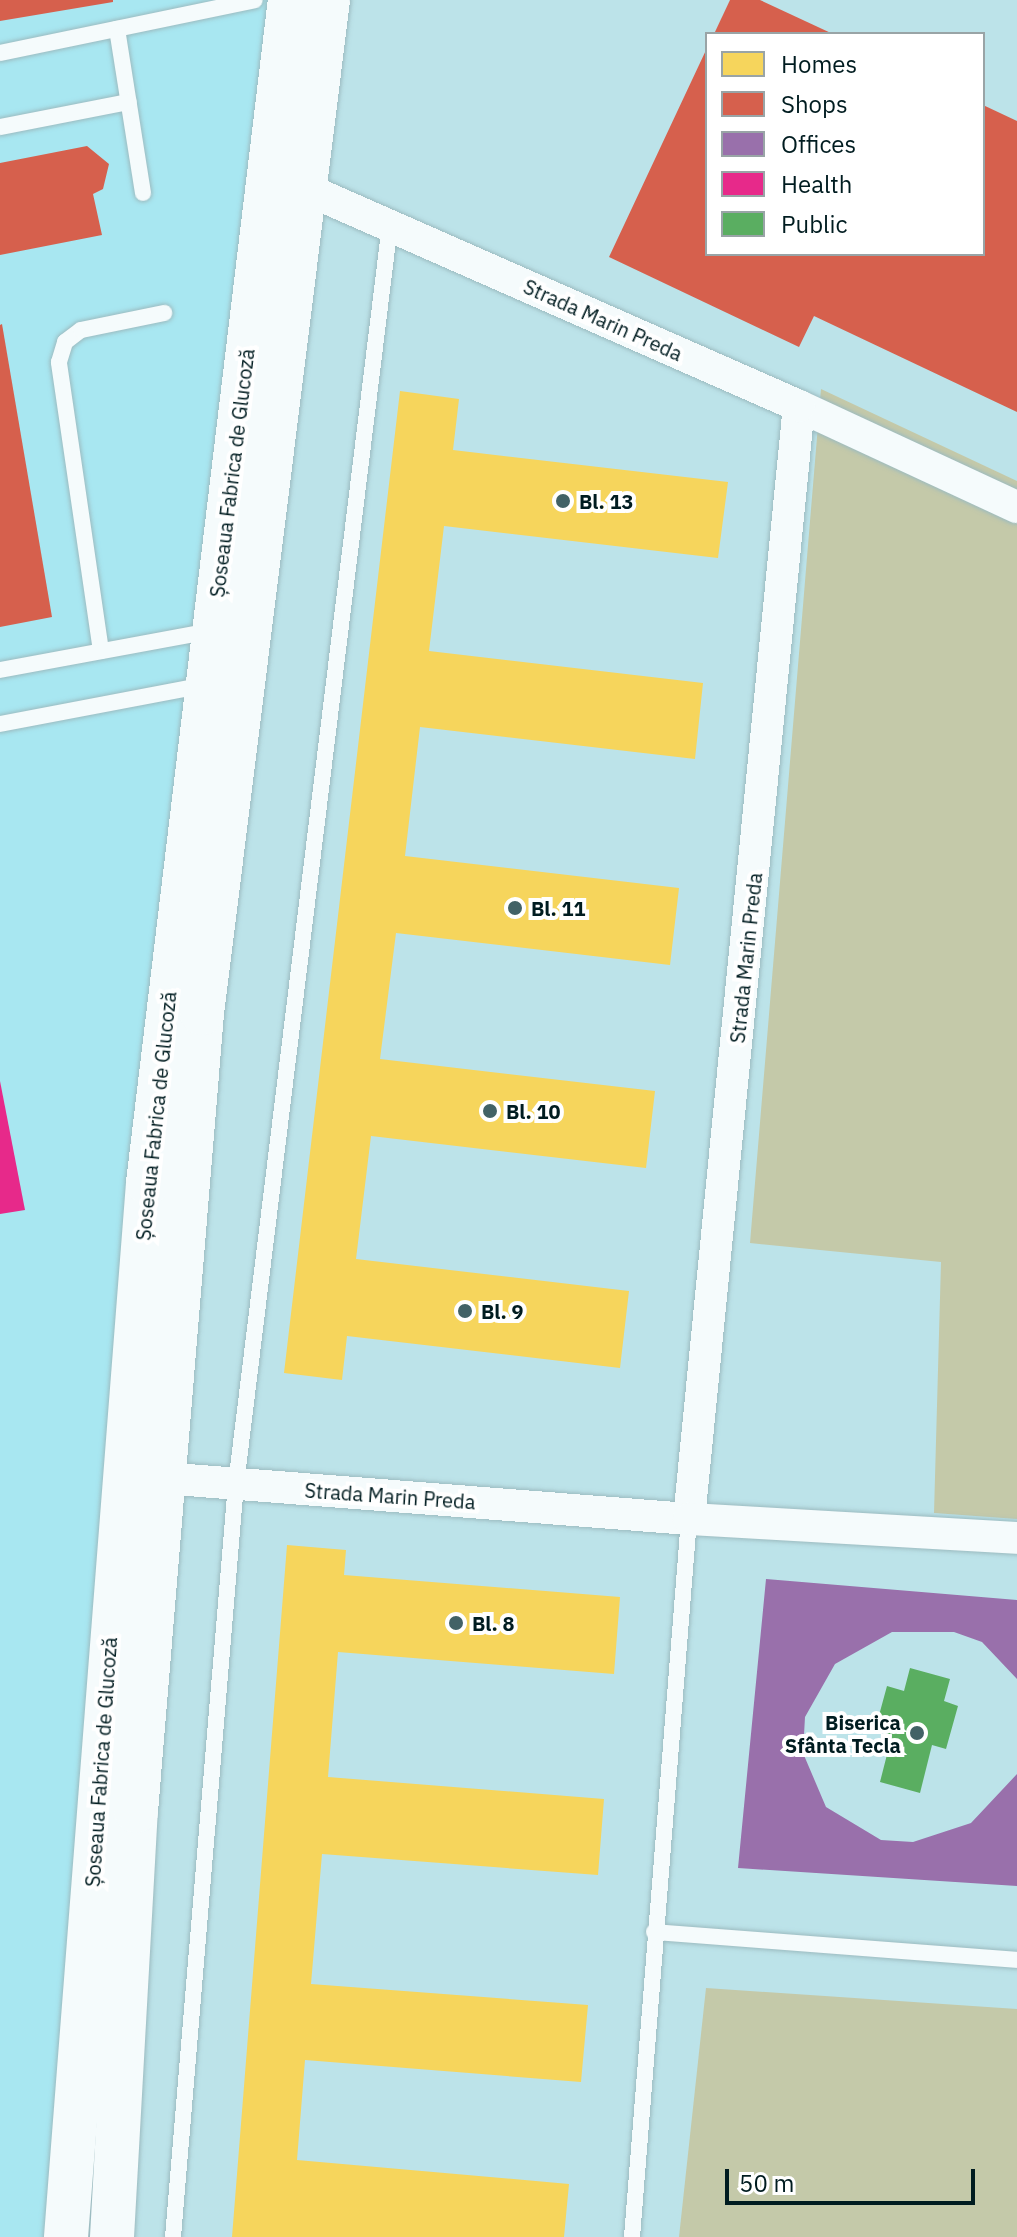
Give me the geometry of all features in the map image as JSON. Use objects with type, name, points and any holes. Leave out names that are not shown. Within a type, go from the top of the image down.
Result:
[{"type":"main road","name":"Șoseaua Fabrica de Glucoză","points":[[66,2237],[148,1183],[205,685],[290,0]]},
{"type":"main road","name":"Șoseaua Fabrica de Glucoză","points":[[112,2237],[162,1478],[202,1013],[328,0]]},
{"type":"street","name":"Strada Marin Preda","points":[[162,1478],[689,1519],[799,406],[306,189]]},
{"type":"street","points":[[799,406],[1017,507]]},
{"type":"street","points":[[689,1519],[1017,1538]]},
{"type":"lane","points":[[0,53],[255,0]]},
{"type":"lane","points":[[117,29],[143,193]]},
{"type":"lane","points":[[0,127],[129,102]]},
{"type":"lane","points":[[173,2237],[236,1484],[390,225]]},
{"type":"lane","points":[[101,651],[59,362],[65,342],[81,330],[164,313]]},
{"type":"lane","points":[[0,670],[213,630]]},
{"type":"lane","points":[[0,724],[205,685]]},
{"type":"lane","points":[[632,2237],[689,1519]]},
{"type":"lane","points":[[654,1932],[1017,1960]]},
{"type":"shaded area","points":[[0,0],[299,0],[84,2237],[0,2237]]},
{"type":"green space","points":[[821,389],[1017,481],[1017,1519],[934,1513],[941,1262],[750,1243]]},
{"type":"green space","points":[[706,1988],[1017,2009],[1017,2237],[679,2237]]},
{"type":"building: Homes","points":[[400,391],[459,399],[453,450],[728,482],[718,558],[444,526],[429,651],[703,683],[695,759],[420,727],[405,856],[679,888],[670,965],[396,933],[380,1059],[655,1091],[646,1168],[371,1136],[356,1259],[629,1291],[620,1368],[347,1336],[342,1380],[284,1373]]},
{"type":"building: Homes","points":[[287,1545],[346,1550],[344,1575],[620,1597],[614,1674],[338,1652],[328,1777],[604,1799],[598,1875],[322,1854],[311,1984],[588,2005],[581,2082],[305,2060],[297,2160],[569,2184],[564,2237],[232,2237]]},
{"type":"building: Shops","points":[[0,0],[113,0],[113,2],[0,21]]},
{"type":"building: Shops","points":[[730,0],[760,0],[829,32],[715,32]]},
{"type":"building: Shops","points":[[705,52],[705,256],[985,256],[985,106],[1017,121],[1017,412],[814,316],[799,347],[609,257]]},
{"type":"building: Shops","points":[[87,146],[109,164],[103,189],[93,194],[102,235],[0,255],[0,163]]},
{"type":"building: Shops","points":[[0,325],[52,617],[0,627]]},
{"type":"building: Offices","points":[[766,1579],[1017,1600],[1017,1679],[982,1642],[954,1632],[892,1632],[835,1664],[805,1717],[803,1753],[826,1807],[881,1840],[913,1842],[971,1823],[1017,1774],[1017,1886],[738,1868]]},
{"type":"building: Health","points":[[0,1081],[25,1210],[0,1214]]},
{"type":"building: Public","name":"Biserica Sfânta Tecla","points":[[910,1668],[950,1679],[944,1701],[958,1706],[946,1749],[932,1745],[920,1793],[880,1782],[892,1735],[875,1730],[887,1686],[904,1691]]},
{"type":"place","name":"Bl. 13","points":[[563,501]]},
{"type":"place","name":"Bl. 11","points":[[515,908]]},
{"type":"place","name":"Bl. 10","points":[[490,1111]]},
{"type":"place","name":"Bl. 9","points":[[465,1311]]},
{"type":"place","name":"Bl. 8","points":[[456,1623]]},
{"type":"place","name":"Biserica Sfânta Tecla","points":[[917,1733]]}]
